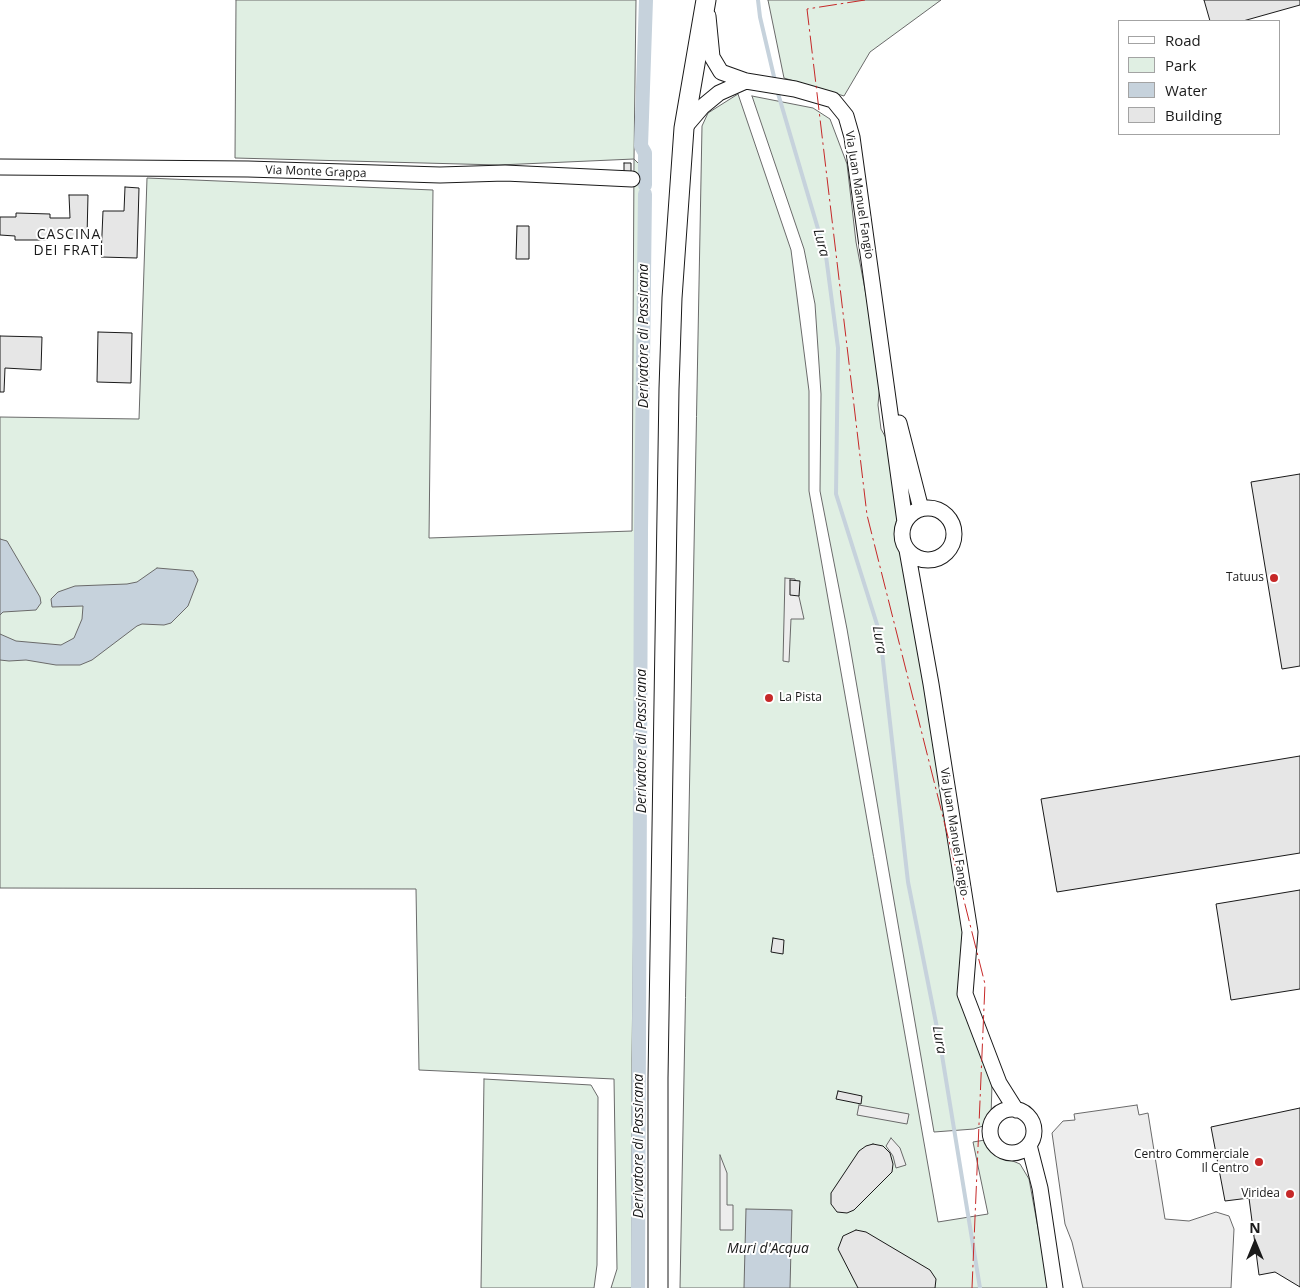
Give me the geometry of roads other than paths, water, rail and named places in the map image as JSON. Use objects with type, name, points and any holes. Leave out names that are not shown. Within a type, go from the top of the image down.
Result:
[{"type":"main road","points":[[658,1288],[658,1078],[672,298],[684,128],[706,0]]},
{"type":"street","name":"Via Juan Manuel Fangio","points":[[706,0],[712,57],[721,72],[746,81],[795,89],[834,100],[846,116],[852,137],[904,522],[902,536],[912,576],[970,932],[965,994],[999,1082],[1016,1110]]},
{"type":"street","points":[[684,128],[702,107],[719,93],[746,81]]},
{"type":"street","name":"Via Monte Grappa","points":[[0,167],[248,169],[440,175],[505,173],[632,179]]},
{"type":"street","name":"Via Juan Manuel Fangio","points":[[882,354],[921,509]]},
{"type":"street","points":[[904,522],[914,512],[930,508],[944,514],[949,519],[954,532],[950,547],[945,553],[932,560],[917,558],[906,550]]},
{"type":"street","points":[[912,576],[924,560]]},
{"type":"street","name":"Via Juan Manuel Fangio","points":[[995,1117],[999,1082]]},
{"type":"street","points":[[1016,1110],[1023,1112],[1032,1124],[1033,1138],[1024,1149],[1013,1153],[1001,1150],[993,1142],[990,1132],[995,1117],[1004,1111],[1016,1110]]},
{"type":"street","points":[[1029,1145],[1040,1188],[1055,1288]]},
{"type":"street","points":[[1013,1153],[1027,1170],[1041,1202]]},
{"type":"water","points":[[0,539],[7,541],[40,597],[41,603],[36,610],[3,612],[0,615]]},
{"type":"water","points":[[157,568],[193,571],[198,580],[188,606],[171,623],[164,625],[142,624],[137,626],[92,660],[80,665],[56,665],[26,660],[0,660],[0,634],[16,641],[61,645],[74,638],[82,619],[83,606],[52,607],[51,599],[58,592],[75,586],[137,582]]},
{"type":"water","name":"Muri d'Acqua","points":[[746,1209],[792,1210],[790,1288],[744,1288]]},
{"type":"waterway","name":"Derivatore di Passirana","points":[[645,185],[645,153],[641,146],[646,0]]},
{"type":"waterway","name":"Lura","points":[[758,0],[760,17],[775,81]]},
{"type":"waterway","name":"Lura","points":[[777,90],[826,256],[838,348],[836,494],[880,634],[908,882],[940,1043],[980,1288]]},
{"type":"waterway","name":"Derivatore di Passirana","points":[[638,1288],[641,531],[645,194]]},
{"type":"place","name":"Tatuus","points":[[1274,578]]},
{"type":"place","name":"La Pista","points":[[769,698]]},
{"type":"place","name":"Centro Commerciale Il Centro","points":[[1259,1162]]},
{"type":"place","name":"Viridea","points":[[1290,1194]]},
{"type":"district","name":"CASCINA DEI FRATI","points":[[69,244]]}]
